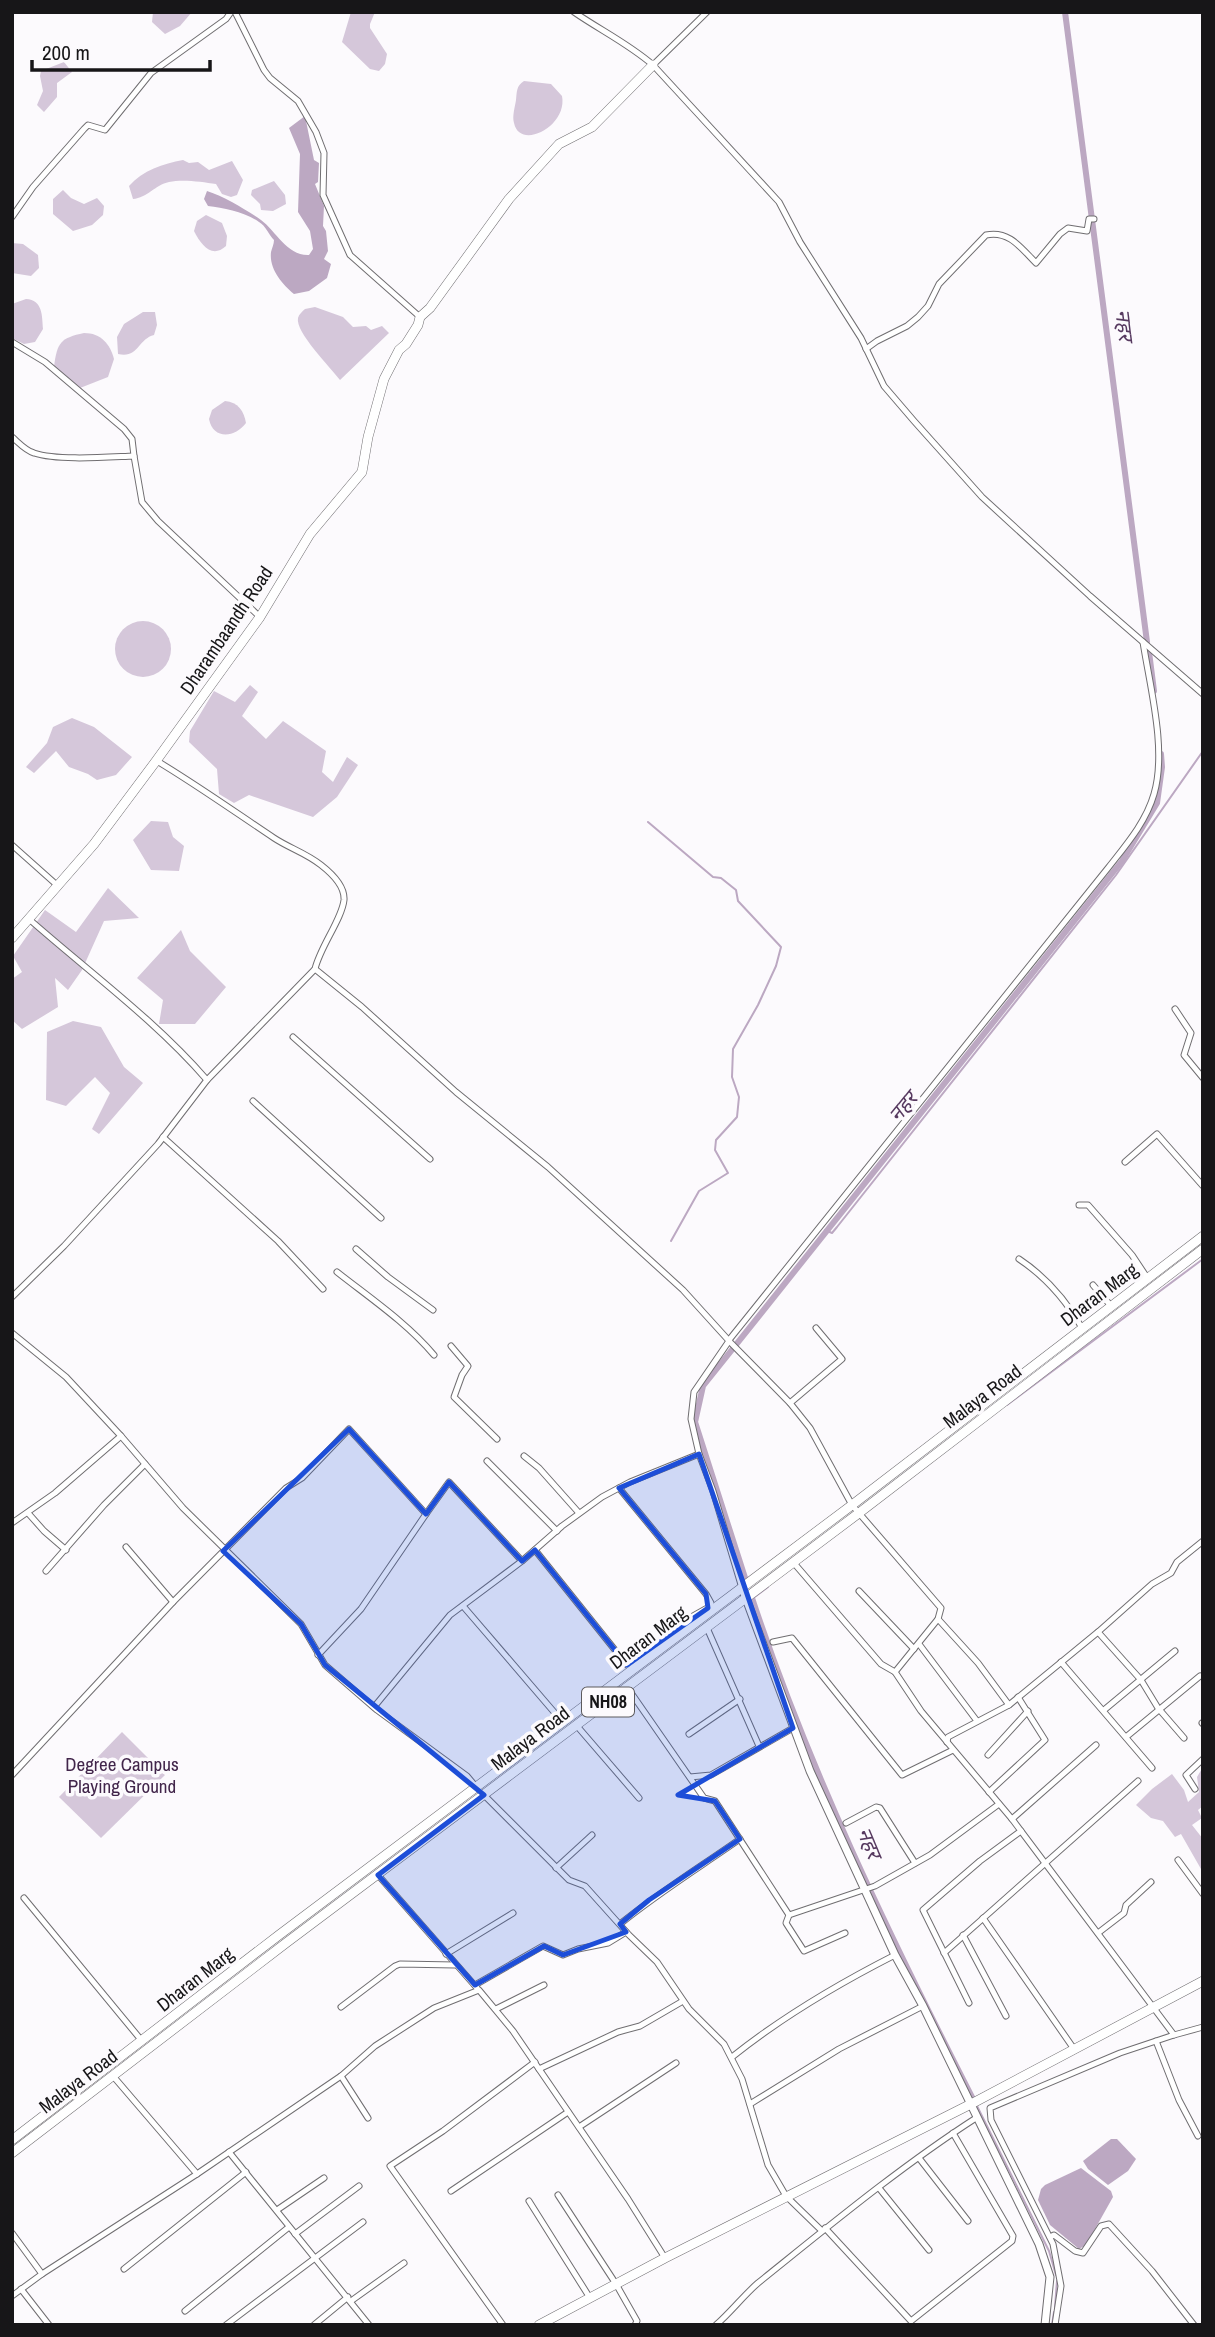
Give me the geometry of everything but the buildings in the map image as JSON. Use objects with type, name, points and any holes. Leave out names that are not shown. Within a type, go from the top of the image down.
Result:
[{"type":"main road","name":"Dharambaandh Road","points":[[12,938],[94,844],[260,617],[310,534],[362,472],[368,437],[384,379],[420,317],[509,199],[559,144],[592,127],[653,65]]},
{"type":"main road","name":"Dharan Marg","points":[[12,2140],[109,2072],[142,2041],[625,1683],[742,1588],[855,1509],[1082,1328],[1111,1306],[1151,1282],[1203,1236]]},
{"type":"main road","name":"Malaya Road","points":[[12,2153],[109,2072],[357,1883],[378,1875],[481,1791],[577,1726],[625,1683],[706,1628],[793,1562],[855,1509],[1151,1282],[1203,1249]]},
{"type":"main road","points":[[539,2325],[1203,1981]]},
{"type":"street","points":[[12,217],[33,187],[88,125],[105,130],[152,73],[233,12],[264,70],[298,101],[308,115],[323,148],[323,195],[350,255],[420,317]]},
{"type":"street","points":[[574,12],[636,51],[653,65],[779,202],[800,242],[866,349],[884,386],[982,497],[1203,694]]},
{"type":"street","points":[[653,65],[707,12]]},
{"type":"street","points":[[866,349],[918,317],[928,306],[939,284],[986,235],[995,233],[1013,239],[1036,263],[1060,234],[1068,228],[1087,231],[1091,219]]},
{"type":"street","points":[[12,342],[45,362],[124,429],[132,439],[135,450],[144,506],[260,617]]},
{"type":"street","points":[[12,437],[33,453],[43,455],[91,458],[134,456]]},
{"type":"street","points":[[1045,2325],[1049,2277],[1039,2244],[923,2006],[895,1955],[810,1770],[745,1598],[699,1454],[691,1419],[694,1392],[730,1341],[1108,868],[1145,816],[1154,794],[1158,761],[1143,642]]},
{"type":"street","points":[[12,1297],[64,1246],[163,1137],[208,1080],[315,969],[318,956],[344,899],[336,881],[318,863],[276,840],[156,761]]},
{"type":"street","points":[[12,845],[58,886]]},
{"type":"street","points":[[29,919],[130,1004],[208,1080]]},
{"type":"street","points":[[315,969],[558,1177],[683,1290],[790,1403],[810,1428],[855,1509],[941,1608],[937,1619],[895,1672]]},
{"type":"street","points":[[1175,1009],[1191,1033],[1184,1055],[1203,1078]]},
{"type":"street","points":[[292,1037],[430,1160]]},
{"type":"street","points":[[253,1101],[382,1218]]},
{"type":"street","points":[[1125,1162],[1157,1133],[1203,1186]]},
{"type":"street","points":[[163,1137],[278,1241],[323,1289]]},
{"type":"street","points":[[1079,1205],[1088,1205],[1132,1255],[1151,1282]]},
{"type":"street","points":[[356,1249],[433,1310]]},
{"type":"street","points":[[1019,1259],[1037,1270],[1062,1297],[1082,1328]]},
{"type":"street","points":[[337,1272],[382,1307],[434,1355]]},
{"type":"street","points":[[1093,1285],[1111,1306]]},
{"type":"street","points":[[790,1403],[842,1359],[816,1328]]},
{"type":"street","points":[[12,1333],[66,1377],[223,1550],[301,1624],[325,1665],[374,1707],[467,1776],[556,1868],[569,1880],[585,1886],[657,1962],[683,2001],[724,2044],[732,2057],[750,2104],[768,2165],[786,2196],[823,2229],[913,2323],[1012,2241],[1013,2236],[953,2133]]},
{"type":"street","points":[[451,1346],[468,1366],[461,1375],[454,1397],[497,1439]]},
{"type":"street","points":[[12,1775],[223,1550],[286,1488],[302,1478],[349,1429],[426,1514]]},
{"type":"street","points":[[12,1523],[97,1459],[121,1436]]},
{"type":"street","points":[[374,1707],[450,1615],[522,1561],[579,1513],[619,1488],[699,1454]]},
{"type":"street","points":[[524,1457],[539,1468],[579,1513]]},
{"type":"street","points":[[487,1461],[557,1531]]},
{"type":"street","points":[[46,1571],[104,1505],[145,1464]]},
{"type":"street","points":[[318,1655],[360,1609],[449,1482],[522,1561]]},
{"type":"street","points":[[535,1550],[627,1665],[709,1607],[711,1603],[706,1594],[619,1488]]},
{"type":"street","points":[[28,1513],[66,1550]]},
{"type":"street","points":[[948,1744],[948,1737],[1009,1705],[1152,1584],[1171,1573],[1177,1562],[1203,1541]]},
{"type":"street","points":[[126,1547],[173,1602]]},
{"type":"street","points":[[793,1562],[881,1664],[895,1672],[921,1712],[1012,1819],[1174,2035]]},
{"type":"street","points":[[859,1591],[917,1646],[976,1721]]},
{"type":"street","points":[[463,1606],[554,1712]]},
{"type":"street","points":[[937,1619],[978,1663],[1009,1705]]},
{"type":"street","points":[[706,1628],[760,1746]]},
{"type":"street","points":[[1098,1632],[1141,1680],[1160,1710],[1184,1738]]},
{"type":"street","points":[[772,1642],[792,1638],[902,1775],[953,1750]]},
{"type":"street","points":[[1104,1710],[1175,1651]]},
{"type":"street","points":[[1061,1662],[1152,1768]]},
{"type":"street","points":[[1126,1737],[1200,1676]]},
{"type":"street","points":[[625,1683],[704,1798],[715,1801],[789,1915]]},
{"type":"street","points":[[989,1792],[1045,1740],[1018,1697]]},
{"type":"street","points":[[689,1734],[706,1725],[740,1699]]},
{"type":"street","points":[[988,1755],[1028,1711]]},
{"type":"street","points":[[577,1726],[639,1798]]},
{"type":"street","points":[[690,1777],[710,1775],[793,1728]]},
{"type":"street","points":[[1012,1819],[1096,1745]]},
{"type":"street","points":[[1195,1789],[1186,1774],[1203,1759]]},
{"type":"street","points":[[12,1760],[19,1768]]},
{"type":"street","points":[[944,1953],[1138,1781]]},
{"type":"street","points":[[789,1915],[875,1886],[930,1855],[999,1804]]},
{"type":"street","points":[[846,1823],[876,1807],[880,1808],[915,1863]]},
{"type":"street","points":[[969,2003],[923,1910],[980,1861],[1021,1831]]},
{"type":"street","points":[[556,1868],[592,1835]]},
{"type":"street","points":[[620,1924],[649,1900],[740,1839]]},
{"type":"street","points":[[1178,1860],[1203,1894]]},
{"type":"street","points":[[378,1875],[496,2009],[628,2199],[664,2258]]},
{"type":"street","points":[[1098,1933],[1124,1913],[1126,1905],[1151,1882]]},
{"type":"street","points":[[24,1898],[142,2041]]},
{"type":"street","points":[[446,1954],[513,1913]]},
{"type":"street","points":[[789,1915],[786,1923],[804,1951],[845,1933]]},
{"type":"street","points":[[983,1918],[1074,2049]]},
{"type":"street","points":[[12,2296],[41,2274],[197,2174],[341,2076],[375,2046],[434,2008],[477,1988],[543,1946],[563,1955],[608,1943],[626,1932]]},
{"type":"street","points":[[963,1936],[1006,2017]]},
{"type":"street","points":[[732,2057],[772,2026],[856,1975],[895,1955]]},
{"type":"street","points":[[341,2007],[400,1964],[455,1965]]},
{"type":"street","points":[[496,2009],[544,1985]]},
{"type":"street","points":[[539,2069],[600,2040],[640,2026],[683,2001]]},
{"type":"street","points":[[750,2104],[839,2049],[923,2006]]},
{"type":"street","points":[[1055,2325],[1061,2286],[1050,2237],[990,2120],[990,2108],[1120,2053],[1203,2026]]},
{"type":"street","points":[[1156,2041],[1179,2100],[1198,2136]]},
{"type":"street","points":[[503,2325],[390,2166],[443,2131],[535,2062]]},
{"type":"street","points":[[579,2127],[676,2063]]},
{"type":"street","points":[[109,2072],[197,2174]]},
{"type":"street","points":[[341,2076],[368,2118]]},
{"type":"street","points":[[451,2191],[568,2112]]},
{"type":"street","points":[[716,2325],[756,2285],[823,2229],[976,2118]]},
{"type":"street","points":[[229,2152],[369,2325]]},
{"type":"street","points":[[919,2158],[968,2221]]},
{"type":"street","points":[[124,2269],[246,2172]]},
{"type":"street","points":[[277,2210],[324,2178]]},
{"type":"street","points":[[295,2234],[359,2186]]},
{"type":"street","points":[[879,2188],[929,2249]]},
{"type":"street","points":[[558,2195],[616,2284],[637,2321],[635,2325]]},
{"type":"street","points":[[529,2201],[590,2298]]},
{"type":"street","points":[[226,2325],[363,2222]]},
{"type":"street","points":[[1050,2237],[1054,2235],[1076,2252],[1083,2253],[1101,2226],[1109,2224],[1152,2271],[1194,2325]]},
{"type":"street","points":[[185,2311],[289,2227]]},
{"type":"street","points":[[12,2233],[41,2274]]},
{"type":"street","points":[[314,2325],[404,2263]]},
{"type":"street","points":[[21,2289],[49,2325]]},
{"type":"highlighted area","points":[[349,1429],[426,1514],[449,1482],[522,1561],[535,1550],[627,1665],[708,1608],[706,1594],[619,1488],[699,1454],[793,1728],[678,1795],[715,1801],[740,1839],[649,1900],[620,1924],[626,1932],[563,1955],[544,1946],[475,1985],[378,1875],[484,1795],[325,1665],[301,1624],[223,1551]]},
{"type":"green space","points":[[153,12],[192,12],[180,26],[165,34],[152,22]]},
{"type":"green space","points":[[351,12],[375,12],[370,28],[387,54],[385,64],[379,71],[370,69],[342,42]]},
{"type":"green space","points":[[64,62],[72,72],[57,83],[57,97],[44,112],[37,105],[43,91],[41,71]]},
{"type":"green space","points":[[524,81],[551,84],[562,96],[558,117],[543,131],[533,135],[518,131],[513,120],[517,89]]},
{"type":"green space","points":[[183,160],[189,163],[198,162],[209,170],[232,161],[243,180],[237,195],[231,197],[222,194],[216,184],[180,181],[169,182],[133,199],[129,186],[141,176],[161,166]]},
{"type":"green space","points":[[274,181],[285,195],[286,204],[273,211],[261,210],[260,204],[251,195],[252,190]]},
{"type":"green space","points":[[63,190],[71,198],[84,204],[97,198],[104,206],[103,215],[92,225],[73,231],[53,214],[53,199]]},
{"type":"green space","points":[[206,215],[222,223],[227,236],[226,246],[221,250],[207,249],[194,231],[197,221]]},
{"type":"green space","points":[[12,243],[23,244],[38,255],[39,268],[31,276],[12,273]]},
{"type":"green space","points":[[26,299],[39,306],[43,329],[35,342],[24,344],[12,338],[12,304]]},
{"type":"green space","points":[[315,307],[343,317],[353,327],[366,326],[371,330],[382,326],[389,333],[340,380],[308,341],[299,324],[301,313],[305,309]]},
{"type":"green space","points":[[143,312],[155,312],[157,325],[154,335],[144,340],[130,354],[118,354],[117,337],[124,324]]},
{"type":"green space","points":[[84,333],[104,340],[114,359],[108,377],[80,388],[54,367],[61,342]]},
{"type":"green space","points":[[225,401],[240,408],[246,423],[231,434],[215,431],[209,419],[212,410]]},
{"type":"green space","points":[[143,621],[154,623],[163,629],[169,638],[169,660],[163,669],[154,675],[143,677],[132,675],[123,669],[117,660],[115,649],[117,638],[123,629],[132,623]]},
{"type":"green space","points":[[250,685],[258,692],[242,716],[266,739],[283,721],[326,751],[322,772],[333,782],[347,757],[358,765],[337,797],[313,817],[249,795],[234,803],[219,794],[217,769],[189,742],[190,731],[214,691],[235,702]]},
{"type":"green space","points":[[72,718],[94,727],[132,757],[116,775],[97,780],[69,767],[56,751],[34,773],[26,767],[47,743],[53,727]]},
{"type":"green space","points":[[151,821],[168,822],[173,837],[184,846],[179,871],[151,870],[133,840]]},
{"type":"green space","points":[[108,888],[139,918],[104,921],[82,970],[68,990],[55,978],[58,1007],[22,1029],[12,1020],[12,979],[22,972],[13,956],[45,910],[76,932]]},
{"type":"green space","points":[[181,930],[190,951],[226,987],[195,1024],[159,1024],[163,1000],[137,978]]},
{"type":"green space","points":[[73,1021],[101,1027],[124,1067],[143,1083],[99,1134],[92,1129],[110,1093],[95,1077],[66,1106],[46,1100],[47,1032]]},
{"type":"green space","name":"Degree Campus Playing Ground","points":[[122,1732],[165,1775],[101,1838],[59,1797]]},
{"type":"green space","points":[[1203,1767],[1203,1806],[1198,1810],[1202,1818],[1192,1825],[1203,1839],[1201,1869],[1181,1834],[1175,1837],[1163,1821],[1151,1818],[1136,1805],[1172,1774],[1184,1790],[1188,1802],[1199,1792],[1197,1777]]},
{"type":"shaded area","points":[[305,116],[314,160],[319,163],[318,182],[315,184],[324,206],[323,226],[328,251],[324,259],[331,264],[327,278],[309,291],[294,294],[274,270],[271,252],[274,240],[264,226],[241,213],[208,206],[204,199],[207,191],[235,204],[261,220],[294,252],[309,255],[313,249],[310,231],[298,212],[300,154],[289,128]]},
{"type":"shaded area","points":[[1111,2139],[1117,2139],[1136,2159],[1128,2171],[1108,2185],[1088,2169],[1083,2161]]},
{"type":"shaded area","points":[[1081,2168],[1111,2191],[1113,2197],[1086,2245],[1079,2249],[1050,2225],[1038,2200],[1045,2185]]},
{"type":"waterway","name":"नहर","points":[[1065,12],[1147,642]]},
{"type":"waterway","name":"नहर","points":[[1149,652],[1154,691]]},
{"type":"waterway","points":[[825,1230],[832,1233],[837,1227],[1116,875],[1203,751]]},
{"type":"waterway","name":"नहर","points":[[747,1584],[695,1422],[703,1386],[1122,861],[1157,803],[1161,754]]},
{"type":"waterway","points":[[648,822],[713,877],[721,878],[736,890],[738,901],[781,947],[776,966],[758,1005],[733,1049],[732,1077],[739,1097],[737,1117],[716,1140],[715,1150],[728,1173],[699,1191],[671,1241]]},
{"type":"waterway","points":[[1007,1405],[1203,1259]]},
{"type":"waterway","points":[[752,1599],[768,1587]]},
{"type":"waterway","name":"नहर","points":[[751,1595],[773,1660],[824,1787],[910,1975],[972,2097]]},
{"type":"waterway","points":[[977,2106],[1049,2251],[1056,2275]]},
{"type":"waterway","points":[[1055,2307],[1057,2281]]},
{"type":"waterway","points":[[1052,2325],[1054,2312]]}]
